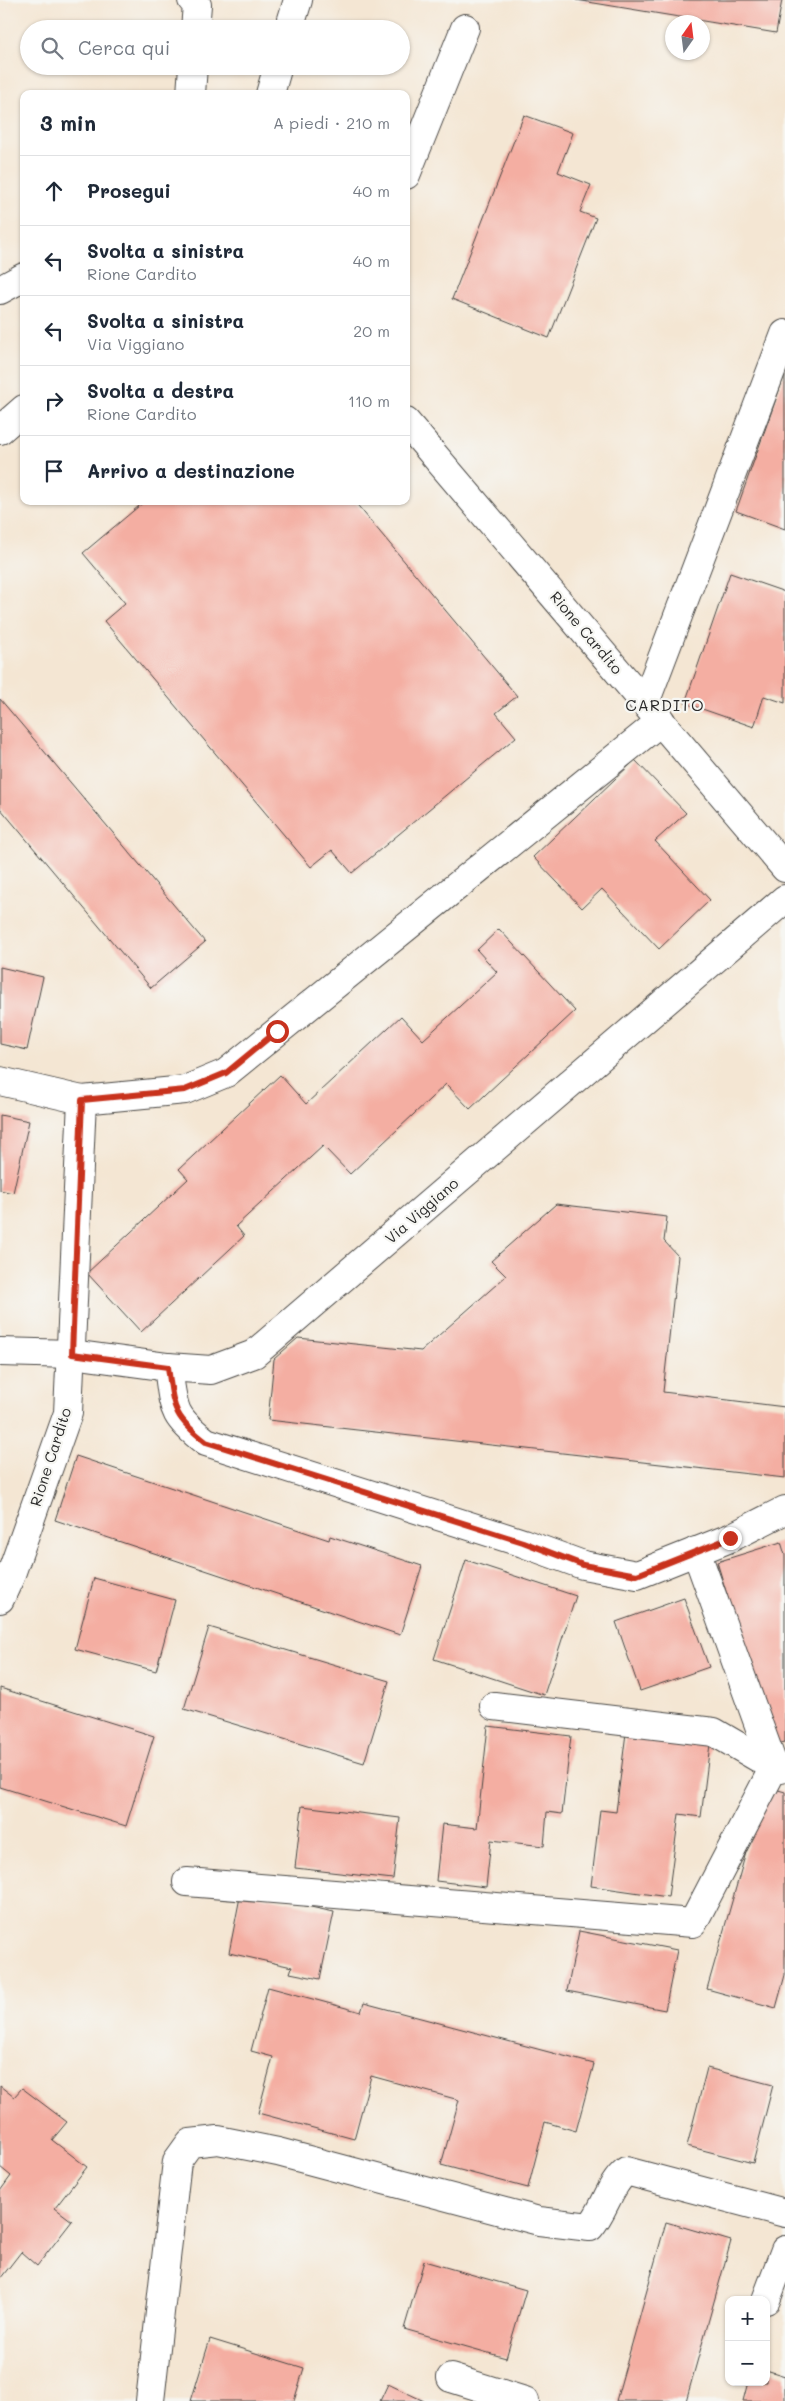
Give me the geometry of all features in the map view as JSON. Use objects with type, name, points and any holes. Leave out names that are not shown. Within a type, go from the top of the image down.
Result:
[{"type":"street","points":[[192,0],[197,5],[196,20]]},
{"type":"street","points":[[292,20],[298,0]]},
{"type":"street","points":[[410,165],[464,28]]},
{"type":"street","points":[[191,90],[192,75]]},
{"type":"street","points":[[271,90],[275,75]]},
{"type":"street","points":[[0,290],[20,279]]},
{"type":"street","points":[[0,1081],[82,1100],[185,1090],[226,1073],[653,712],[785,334]]},
{"type":"street","points":[[0,430],[20,412]]},
{"type":"street","name":"Rione Cardito","points":[[410,427],[785,868]]},
{"type":"street","name":"Via Viggiano","points":[[0,1352],[72,1354],[168,1367],[211,1370],[254,1354],[785,899]]},
{"type":"street","name":"Rione Cardito","points":[[0,1599],[10,1577],[68,1413],[82,1100]]},
{"type":"street","points":[[168,1367],[174,1409],[185,1426],[206,1442],[523,1542],[583,1565],[637,1575],[730,1538],[785,1510]]},
{"type":"street","points":[[696,1552],[780,1768]]},
{"type":"street","points":[[494,1706],[714,1732],[780,1768]]},
{"type":"street","points":[[187,1882],[693,1923],[780,1768]]},
{"type":"street","points":[[150,2401],[177,2161],[190,2142],[218,2140],[278,2152],[539,2221],[576,2226],[590,2227],[597,2219],[618,2178],[626,2171],[785,2213]]},
{"type":"street","points":[[768,2296],[785,2250]]},
{"type":"street","points":[[451,2378],[525,2401]]},
{"type":"building","points":[[576,0],[782,0],[776,33],[710,22],[710,15],[667,15]]},
{"type":"building","points":[[524,115],[573,133],[558,172],[591,185],[580,212],[596,218],[549,338],[452,299]]},
{"type":"building","points":[[785,374],[785,529],[736,511]]},
{"type":"building","points":[[140,505],[357,505],[517,696],[496,713],[516,737],[352,873],[332,850],[311,867],[104,621],[125,603],[83,553]]},
{"type":"building","points":[[730,573],[785,592],[785,703],[764,696],[754,727],[685,703]]},
{"type":"building","points":[[0,699],[205,942],[151,988],[0,808]]},
{"type":"building","points":[[635,760],[686,813],[655,841],[710,900],[659,949],[602,889],[582,908],[533,857]]},
{"type":"building","points":[[499,929],[575,1011],[470,1109],[446,1084],[350,1174],[323,1146],[236,1226],[244,1236],[141,1332],[87,1273],[188,1179],[179,1169],[280,1075],[306,1104],[401,1016],[423,1040],[497,972],[477,950]]},
{"type":"building","points":[[0,967],[43,977],[27,1050],[0,1044]]},
{"type":"building","points":[[0,1115],[29,1121],[13,1193],[0,1190]]},
{"type":"building","points":[[556,1204],[667,1217],[664,1241],[678,1256],[663,1392],[785,1407],[785,1478],[268,1420],[274,1359],[298,1338],[421,1351],[506,1276],[491,1261]]},
{"type":"building","points":[[76,1456],[329,1540],[330,1536],[422,1566],[400,1635],[55,1520]]},
{"type":"building","points":[[781,1542],[785,1555],[785,1742],[773,1745],[717,1562]]},
{"type":"building","points":[[466,1560],[576,1596],[544,1695],[434,1659]]},
{"type":"building","points":[[94,1578],[175,1600],[156,1671],[75,1649]]},
{"type":"building","points":[[684,1598],[709,1667],[640,1691],[616,1622]]},
{"type":"building","points":[[209,1627],[389,1681],[364,1763],[184,1709]]},
{"type":"building","points":[[0,1688],[154,1736],[126,1826],[0,1787]]},
{"type":"building","points":[[488,1726],[571,1736],[562,1814],[547,1812],[544,1846],[491,1840],[486,1887],[436,1881],[442,1824],[477,1828]]},
{"type":"building","points":[[626,1733],[710,1744],[701,1817],[679,1814],[668,1897],[591,1886],[600,1810],[616,1812]]},
{"type":"building","points":[[765,1786],[785,1792],[785,1975],[776,2008],[707,1989]]},
{"type":"building","points":[[302,1806],[400,1818],[393,1879],[295,1868]]},
{"type":"building","points":[[241,1892],[334,1912],[320,1979],[290,1973],[292,1967],[229,1953]]},
{"type":"building","points":[[579,1931],[677,1950],[665,2010],[567,1991]]},
{"type":"building","points":[[268,1987],[361,2012],[364,2003],[594,2064],[576,2131],[545,2122],[528,2188],[441,2165],[459,2100],[371,2076],[354,2139],[258,2113],[273,2057],[251,2051]]},
{"type":"building","points":[[707,2068],[773,2085],[753,2163],[687,2146]]},
{"type":"building","points":[[0,2086],[14,2097],[22,2088],[67,2122],[52,2140],[87,2167],[55,2208],[72,2221],[37,2266],[21,2252],[0,2279],[0,2191],[11,2176],[0,2167]]},
{"type":"building","points":[[666,2222],[731,2241],[686,2401],[616,2401]]},
{"type":"building","points":[[424,2261],[526,2290],[506,2358],[404,2329]]},
{"type":"building","points":[[210,2339],[304,2368],[294,2401],[191,2401]]},
{"type":"building","points":[[770,2371],[785,2376],[785,2401],[743,2401],[747,2386],[770,2386]]},
{"type":"building","points":[[388,2384],[424,2401],[380,2401]]},
{"type":"district","name":"CARDITO","points":[[665,705]]},
{"type":"route","points":[[277,1031],[226,1073],[185,1090],[82,1100],[72,1354],[168,1367],[174,1409],[185,1426],[206,1442],[523,1542],[583,1565],[637,1575],[730,1538]]}]
